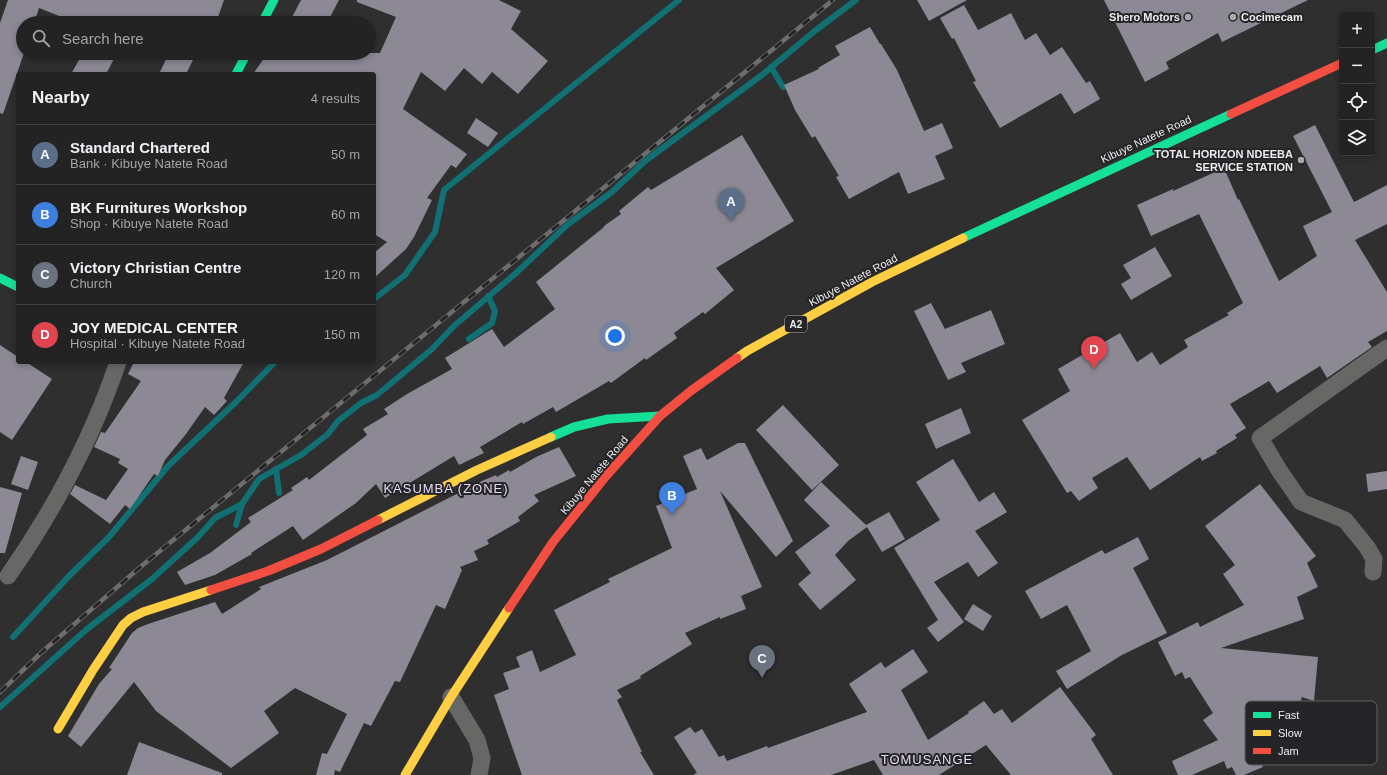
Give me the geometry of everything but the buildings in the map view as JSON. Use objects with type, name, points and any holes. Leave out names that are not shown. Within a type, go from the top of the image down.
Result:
[{"type":"main road","points":[[266,16],[274,0]]},
{"type":"main road","points":[[1375,49],[1387,43]]},
{"type":"main road","points":[[237,72],[243,60]]},
{"type":"main road","name":"Kibuye Natete Road","points":[[405,775],[451,697],[553,542],[607,475],[660,416],[692,390],[747,351],[872,282],[1019,211],[1339,64]]},
{"type":"main road","points":[[0,278],[16,286]]},
{"type":"main road","points":[[58,729],[93,670],[123,625],[131,618],[143,612],[268,571],[321,549],[478,470],[574,427],[608,418],[660,416]]},
{"type":"street","points":[[1373,572],[1374,559],[1367,547],[1346,520],[1301,502],[1278,470],[1260,438],[1387,348]]},
{"type":"street","points":[[8,576],[45,520],[65,485],[97,416],[117,364]]},
{"type":"street","points":[[451,697],[478,740],[482,758],[480,775]]},
{"type":"waterway","points":[[376,297],[405,275],[435,232],[444,190],[679,0]]},
{"type":"waterway","points":[[236,525],[242,504],[259,479],[301,455],[328,434],[338,421],[361,403],[377,395],[431,350],[454,326],[516,273],[567,225],[612,192],[645,161],[762,75],[816,30],[856,0]]},
{"type":"waterway","points":[[771,67],[783,87]]},
{"type":"waterway","points":[[469,339],[492,323],[495,311],[488,296]]},
{"type":"waterway","points":[[13,637],[69,576],[109,537],[168,466],[238,400],[273,364]]},
{"type":"waterway","points":[[276,469],[279,493]]},
{"type":"waterway","points":[[0,707],[87,629],[152,579],[197,538],[215,518],[242,504]]},
{"type":"railway","points":[[0,692],[43,651],[144,564],[833,0]]},
{"type":"traffic: fast","points":[[266,16],[274,0]]},
{"type":"traffic: fast","points":[[1375,49],[1387,43]]},
{"type":"traffic: fast","points":[[237,72],[243,60]]},
{"type":"traffic: fast","points":[[963,238],[1231,114]]},
{"type":"traffic: fast","points":[[0,278],[16,286]]},
{"type":"traffic: fast","points":[[551,437],[574,427],[608,419],[660,416]]},
{"type":"traffic: slow","points":[[737,358],[872,282],[963,238]]},
{"type":"traffic: slow","points":[[378,520],[477,470],[551,437]]},
{"type":"traffic: slow","points":[[58,729],[93,670],[123,625],[131,618],[143,612],[211,590]]},
{"type":"traffic: slow","points":[[405,775],[451,697],[509,608]]},
{"type":"traffic: jam","points":[[1231,114],[1339,64]]},
{"type":"traffic: jam","points":[[509,608],[553,542],[607,475],[660,416],[692,390],[737,358]]},
{"type":"traffic: jam","points":[[211,590],[268,571],[321,549],[378,520]]},
{"type":"place","name":"Shero Motors","points":[[1188,17]]},
{"type":"place","name":"Cocimecam","points":[[1233,17]]},
{"type":"place","name":"TOTAL HORIZON NDEEBA SERVICE STATION","points":[[1301,160]]},
{"type":"place","name":"Standard Chartered","points":[[731,221]]},
{"type":"place","name":"JOY MEDICAL CENTER","points":[[1094,369]]},
{"type":"place","name":"BK Furnitures Workshop","points":[[672,515]]},
{"type":"place","name":"Victory Christian Centre","points":[[762,678]]},
{"type":"district","name":"KASUMBA (ZONE)","points":[[446,488]]},
{"type":"district","name":"TOMUSANGE","points":[[927,759]]}]
